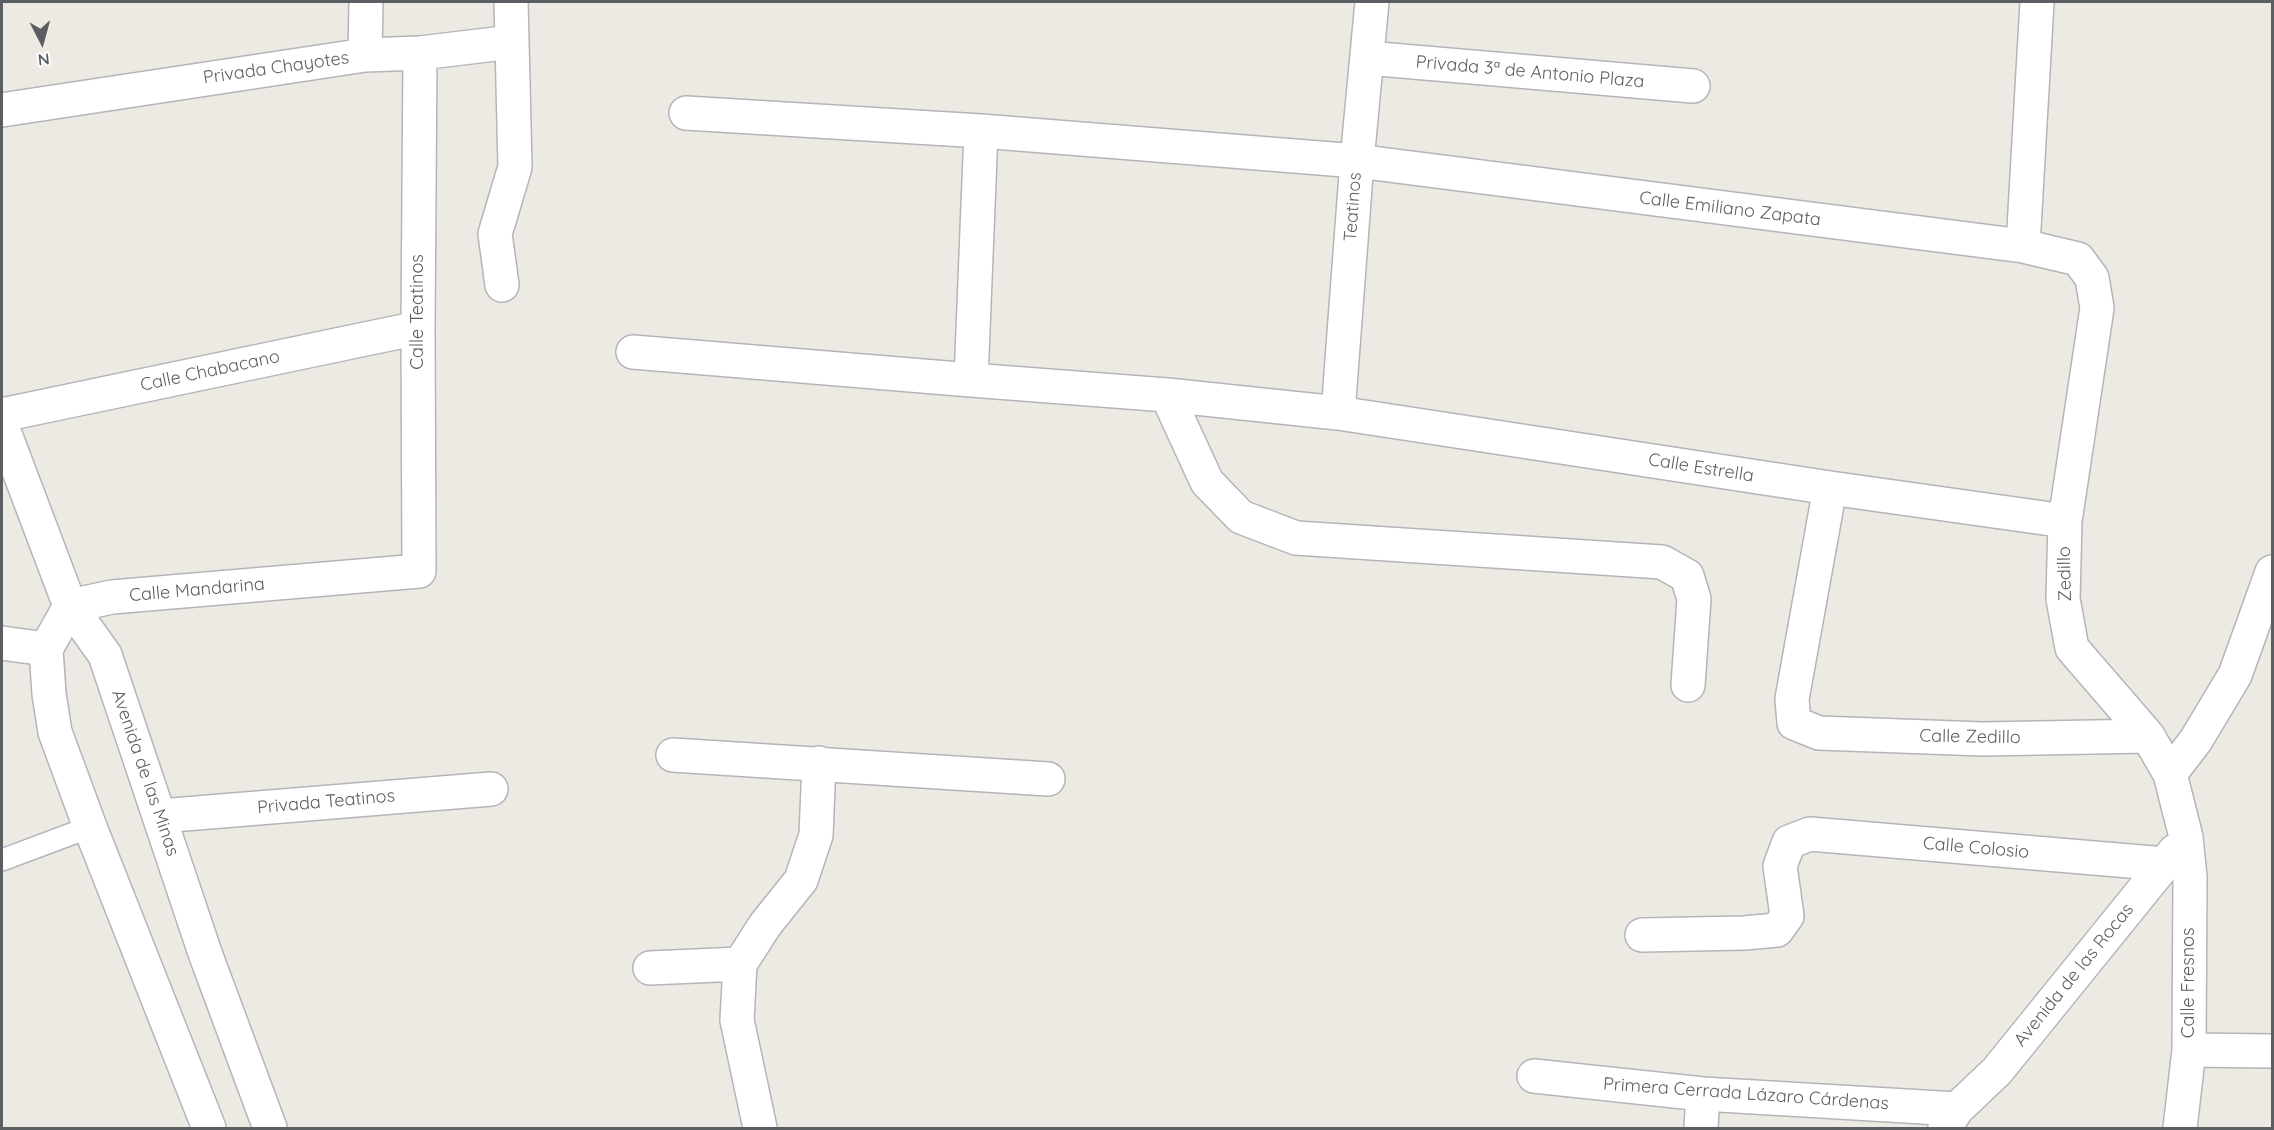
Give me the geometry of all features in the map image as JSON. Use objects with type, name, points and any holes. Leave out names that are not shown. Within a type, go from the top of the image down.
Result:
[{"type":"street","points":[[365,55],[366,2]]},
{"type":"street","points":[[502,285],[495,234],[515,167],[511,2]]},
{"type":"street","name":"Teatinos","points":[[1338,412],[1357,161],[1372,2]]},
{"type":"street","points":[[2023,246],[2037,2]]},
{"type":"street","name":"Privada Chayotes","points":[[2,110],[365,55],[420,53],[512,42]]},
{"type":"street","name":"Calle Teatinos","points":[[419,571],[420,53]]},
{"type":"street","name":"Privada 3ª de Antonio Plaza","points":[[1367,58],[1693,86]]},
{"type":"street","name":"Calle Emiliano Zapata","points":[[686,113],[981,131],[1357,161],[2023,246],[2078,259],[2092,278]]},
{"type":"street","points":[[971,380],[981,131]]},
{"type":"street","name":"Zedillo","points":[[2092,278],[2097,308],[2065,521],[2063,599],[2072,648],[2148,736],[2170,774],[2186,837]]},
{"type":"street","name":"Calle Chabacano","points":[[2,415],[418,327]]},
{"type":"street","name":"Calle Estrella","points":[[633,352],[1167,395],[1338,412],[1830,488],[2065,521]]},
{"type":"street","points":[[1167,395],[1207,482],[1241,517],[1296,538],[1662,562],[1687,576],[1694,599],[1688,685]]},
{"type":"street","name":"Avenida de las Minas","points":[[2,426],[70,606],[105,655],[205,953],[270,1128]]},
{"type":"street","name":"Calle Zedillo","points":[[1830,488],[1792,699],[1794,723],[1819,733],[1830,734],[1983,739],[2148,736]]},
{"type":"street","name":"Calle Mandarina","points":[[70,606],[112,597],[419,571]]},
{"type":"street","points":[[2170,774],[2196,740],[2235,675],[2272,572]]},
{"type":"street","points":[[70,606],[46,649],[49,694],[55,732],[90,827],[209,1128]]},
{"type":"street","points":[[2,643],[46,649]]},
{"type":"street","points":[[673,755],[1048,779]]},
{"type":"street","points":[[760,1128],[737,1020],[740,964],[765,925],[801,880],[816,835],[819,764]]},
{"type":"street","name":"Privada Teatinos","points":[[160,816],[491,789]]},
{"type":"street","name":"Calle Colosio","points":[[1642,935],[1777,930],[1787,916],[1780,866],[1789,842],[1810,834],[2165,864]]},
{"type":"street","name":"Avenida de las Rocas","points":[[1951,1119],[1996,1071],[2186,837]]},
{"type":"street","name":"Calle Fresnos","points":[[2180,1128],[2189,1050],[2190,877],[2186,837]]},
{"type":"street","points":[[650,968],[740,964]]},
{"type":"street","points":[[2189,1050],[2272,1051]]},
{"type":"street","name":"Primera Cerrada Lázaro Cárdenas","points":[[1534,1076],[1951,1119]]},
{"type":"street","points":[[1701,1128],[1703,1094]]},
{"type":"lane","points":[[2,860],[90,827]]}]
